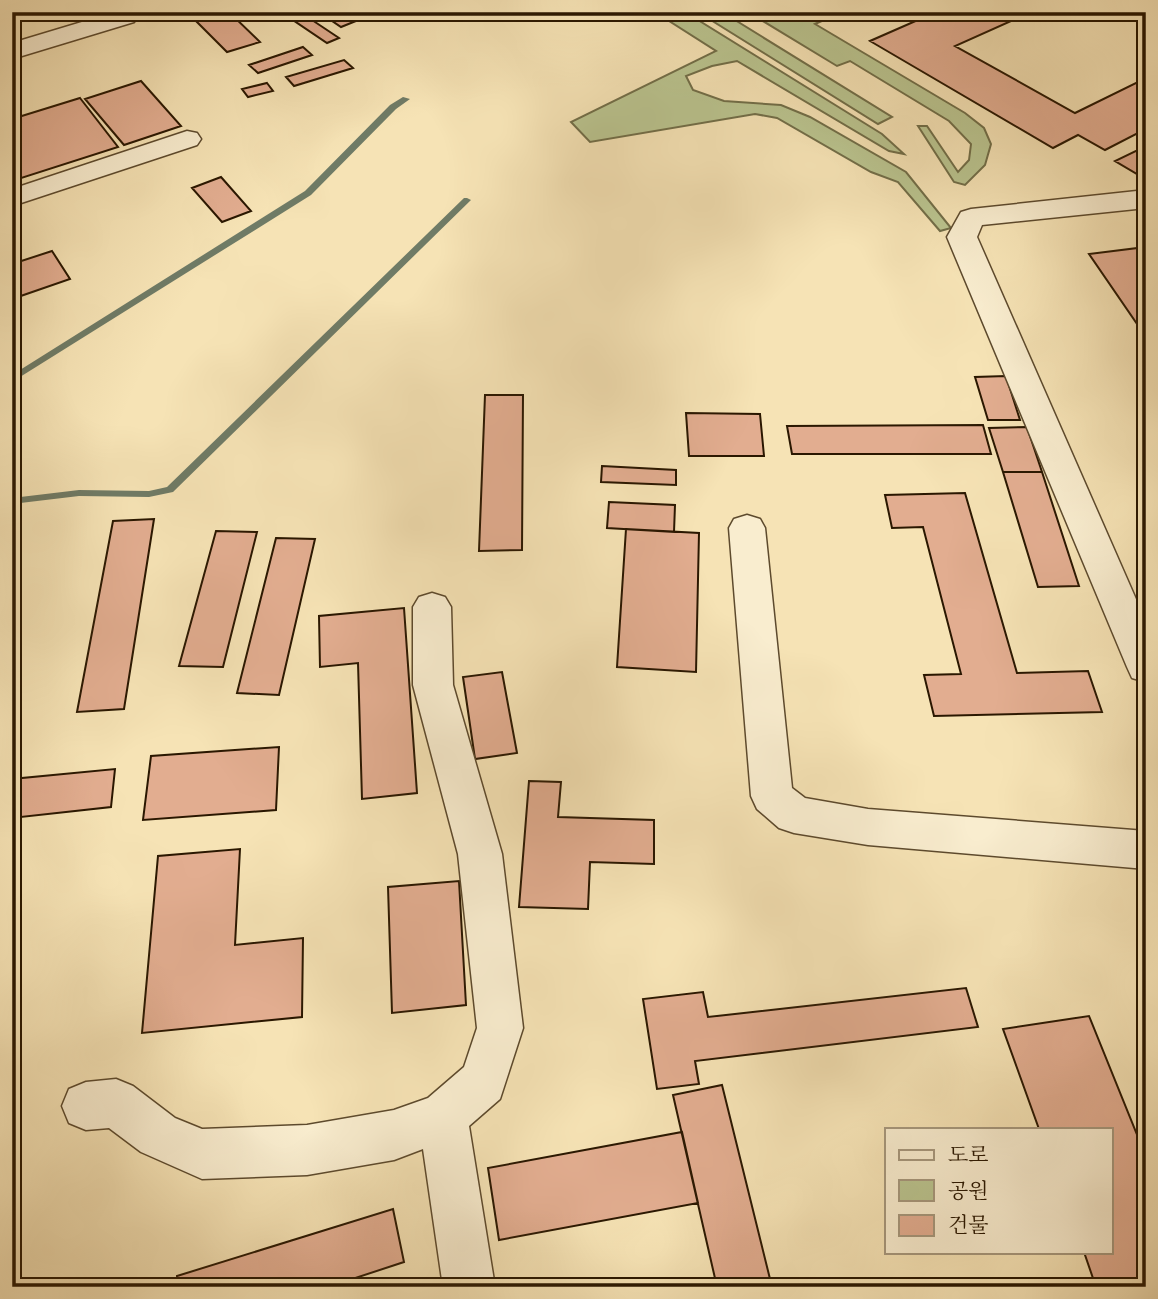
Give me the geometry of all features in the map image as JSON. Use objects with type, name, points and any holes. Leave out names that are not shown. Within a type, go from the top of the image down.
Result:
[{"type":"street","points":[[12,51],[125,17]]},
{"type":"street","points":[[12,198],[187,139]]},
{"type":"street","points":[[1146,199],[971,218],[962,237],[1146,667]]},
{"type":"street","points":[[747,528],[772,796],[794,815],[868,827],[1146,850]]},
{"type":"street","points":[[86,1106],[116,1103],[158,1135],[202,1154],[307,1150],[394,1135],[443,1117],[483,1082],[500,1028],[480,854],[433,685],[432,607]]},
{"type":"street","points":[[443,1117],[469,1287]]},
{"type":"green space","points":[[655,12],[685,12],[882,134],[904,154],[889,151],[737,61],[712,66],[686,76],[693,90],[724,101],[781,105],[810,117],[906,172],[951,228],[940,231],[898,182],[871,172],[777,118],[755,114],[590,142],[571,122],[716,51]]},
{"type":"green space","points":[[698,12],[722,12],[892,117],[878,124]]},
{"type":"green space","points":[[748,12],[842,12],[815,24],[965,113],[984,128],[991,144],[985,165],[965,185],[954,182],[918,126],[927,126],[958,172],[969,160],[971,144],[949,121],[850,61],[837,66]]},
{"type":"building","points":[[197,12],[229,12],[260,42],[227,52],[190,15]]},
{"type":"building","points":[[300,12],[339,38],[327,43],[287,16]]},
{"type":"building","points":[[319,12],[343,12],[356,21],[341,27]]},
{"type":"building","points":[[936,12],[1031,12],[955,46],[1075,113],[1146,78],[1146,129],[1105,150],[1078,135],[1053,148],[870,41]]},
{"type":"building","points":[[303,47],[312,55],[258,73],[249,65]]},
{"type":"building","points":[[344,60],[353,68],[294,86],[286,77]]},
{"type":"building","points":[[141,81],[181,126],[124,145],[85,99]]},
{"type":"building","points":[[267,83],[273,91],[248,97],[242,89]]},
{"type":"building","points":[[80,98],[118,147],[12,181],[12,119]]},
{"type":"building","points":[[1146,146],[1146,169],[1137,174],[1115,161]]},
{"type":"building","points":[[221,177],[251,211],[222,222],[192,188]]},
{"type":"building","points":[[1146,247],[1146,337],[1089,254]]},
{"type":"building","points":[[52,251],[70,279],[12,299],[12,264]]},
{"type":"building","points":[[1006,376],[1020,420],[988,420],[975,377]]},
{"type":"building","points":[[485,395],[523,395],[522,550],[479,551]]},
{"type":"building","points":[[686,413],[760,414],[764,456],[689,456]]},
{"type":"building","points":[[983,425],[991,454],[792,454],[787,426]]},
{"type":"building","points":[[1027,427],[1042,472],[1003,472],[989,428]]},
{"type":"building","points":[[602,466],[676,470],[676,485],[601,482]]},
{"type":"building","points":[[1003,472],[1042,472],[1079,586],[1038,587]]},
{"type":"building","points":[[965,493],[1017,673],[1088,671],[1102,712],[934,716],[924,675],[961,674],[923,527],[892,528],[885,495]]},
{"type":"building","points":[[609,502],[675,505],[674,532],[607,528]]},
{"type":"building","points":[[154,519],[124,709],[77,712],[113,521]]},
{"type":"building","points":[[626,529],[699,533],[696,672],[617,667]]},
{"type":"building","points":[[216,531],[257,532],[223,667],[179,666]]},
{"type":"building","points":[[276,538],[315,539],[279,695],[237,693]]},
{"type":"building","points":[[404,608],[417,793],[362,799],[358,663],[320,667],[319,616]]},
{"type":"building","points":[[502,672],[517,753],[475,759],[463,677]]},
{"type":"building","points":[[279,747],[276,810],[143,820],[151,756]]},
{"type":"building","points":[[115,769],[111,807],[12,818],[12,779]]},
{"type":"building","points":[[529,781],[561,782],[558,817],[654,820],[654,864],[590,862],[588,909],[519,907]]},
{"type":"building","points":[[240,849],[235,945],[303,938],[302,1017],[142,1033],[158,856]]},
{"type":"building","points":[[459,881],[466,1005],[392,1013],[388,887]]},
{"type":"building","points":[[966,988],[978,1027],[695,1061],[699,1084],[657,1089],[643,999],[703,992],[708,1017]]},
{"type":"building","points":[[1089,1016],[1146,1157],[1146,1287],[1096,1287],[1085,1254],[1112,1254],[1112,1128],[1039,1128],[1003,1029]]},
{"type":"building","points":[[722,1085],[772,1287],[717,1287],[673,1095]]},
{"type":"building","points":[[682,1132],[698,1203],[499,1240],[488,1168]]},
{"type":"building","points":[[393,1209],[404,1262],[328,1287],[178,1287],[177,1276]]},
{"type":"waterway","points":[[12,379],[308,193],[393,107],[406,99]]},
{"type":"waterway","points":[[12,501],[79,493],[149,494],[170,490],[467,200]]}]
